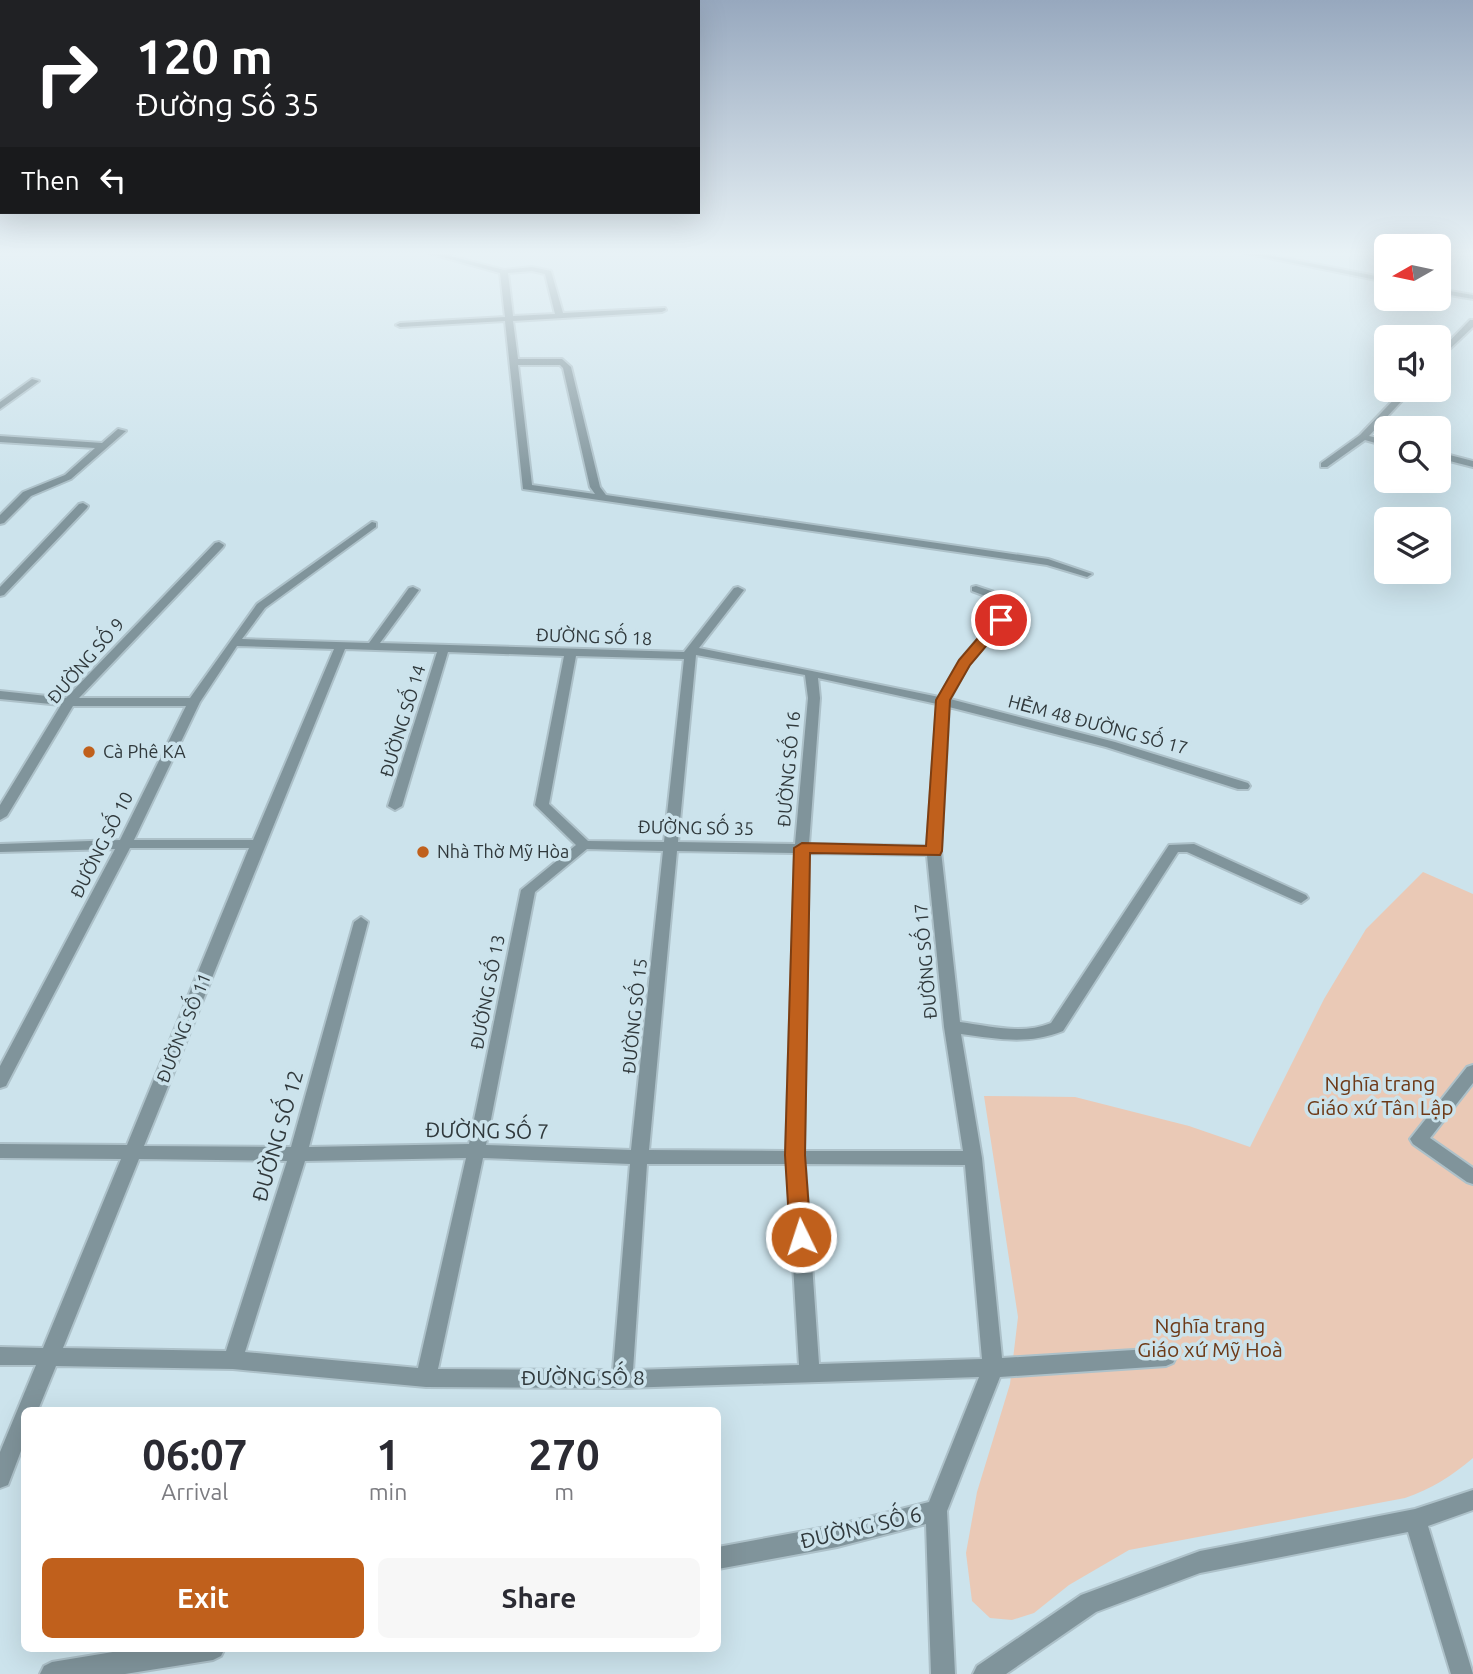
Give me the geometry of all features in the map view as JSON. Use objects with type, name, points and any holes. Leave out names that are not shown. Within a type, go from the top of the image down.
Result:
[{"type":"street","points":[[510,331],[527,487],[1048,562],[1087,574]]},
{"type":"street","points":[[1451,345],[1464,331]]},
{"type":"street","points":[[514,362],[562,362],[567,367],[595,487],[602,497]]},
{"type":"street","points":[[0,406],[35,381]]},
{"type":"street","points":[[1324,465],[1363,437],[1397,402]]},
{"type":"street","points":[[0,521],[27,494],[68,477],[121,431]]},
{"type":"street","points":[[1363,437],[1374,440]]},
{"type":"street","points":[[0,439],[104,446]]},
{"type":"street","points":[[1451,458],[1473,464]]},
{"type":"street","points":[[0,593],[83,506]]},
{"type":"street","name":"ĐƯỜNG SỐ 10","points":[[0,1082],[125,844],[194,702],[234,642],[261,606],[372,525]]},
{"type":"street","name":"ĐƯỜNG SỐ 9","points":[[0,816],[69,702],[219,545]]},
{"type":"street","name":"ĐƯỜNG SỐ 17","points":[[976,589],[1005,598],[1001,620],[964,663],[943,700],[934,851],[952,1027],[973,1158],[993,1368]]},
{"type":"street","points":[[373,645],[413,590]]},
{"type":"street","points":[[690,653],[738,590]]},
{"type":"street","name":"ĐƯỜNG SỐ 18","points":[[234,642],[373,645],[570,655],[690,653],[811,673],[943,700]]},
{"type":"street","name":"ĐƯỜNG SỐ 11","points":[[29,1407],[341,645]]},
{"type":"street","name":"ĐƯỜNG SỐ 14","points":[[395,806],[444,648]]},
{"type":"street","name":"ĐƯỜNG SỐ 15","points":[[622,1379],[639,1157],[690,653]]},
{"type":"street","points":[[570,655],[542,805],[584,845]]},
{"type":"street","name":"ĐƯỜNG SỐ 16","points":[[810,1373],[795,1155],[802,848],[814,698],[811,673]]},
{"type":"street","points":[[0,695],[69,702],[194,702]]},
{"type":"street","name":"HẺM 48 ĐƯỜNG SỐ 17","points":[[943,700],[1170,761],[1243,786]]},
{"type":"street","points":[[0,848],[258,844]]},
{"type":"street","name":"ĐƯỜNG SỐ 35","points":[[584,845],[934,851]]},
{"type":"street","name":"ĐƯỜNG SỐ 13","points":[[426,1378],[476,1152],[528,890],[584,845]]},
{"type":"street","points":[[952,1027],[1030,1035],[1045,1034],[1057,1027],[1174,848],[1189,847],[1301,898]]},
{"type":"street","name":"ĐƯỜNG SỐ 12","points":[[233,1360],[298,1154],[361,922]]},
{"type":"street","points":[[1473,1070],[1419,1139],[1473,1177]]},
{"type":"street","name":"ĐƯỜNG SỐ 7","points":[[0,1151],[298,1154],[476,1152],[639,1157],[795,1155],[973,1158]]},
{"type":"street","name":"ĐƯỜNG SỐ 8","points":[[0,1356],[49,1359],[233,1360],[426,1378],[622,1379],[993,1368],[1166,1357]]},
{"type":"street","name":"ĐƯỜNG SỐ 6","points":[[721,1557],[837,1536],[936,1511],[993,1368]]},
{"type":"street","points":[[0,1478],[21,1426]]},
{"type":"street","points":[[985,1674],[1089,1603],[1200,1562],[1415,1520],[1473,1500]]},
{"type":"street","points":[[936,1511],[943,1674]]},
{"type":"street","points":[[1415,1520],[1463,1674]]},
{"type":"street","points":[[52,1674],[188,1652]]},
{"type":"green space","name":"Nghĩa trang Giáo xứ Mỹ Hoà","points":[[1423,872],[1473,894],[1473,1458],[1441,1481],[1405,1498],[1129,1550],[1069,1585],[1034,1613],[1012,1620],[990,1618],[972,1601],[966,1553],[977,1492],[1010,1384],[1018,1317],[984,1096],[1075,1097],[1189,1126],[1250,1147],[1324,999],[1366,929]]},
{"type":"place","name":"Cà Phê KA","points":[[89,752]]},
{"type":"place","name":"Nhà Thờ Mỹ Hòa","points":[[423,852]]},
{"type":"route","points":[[801,1237],[795,1155],[802,848],[934,851],[943,700],[964,663],[1001,620]]},
{"type":"park label","name":"Nghĩa trang Giáo xứ Tân Lập","points":[[1380,1096]]}]
